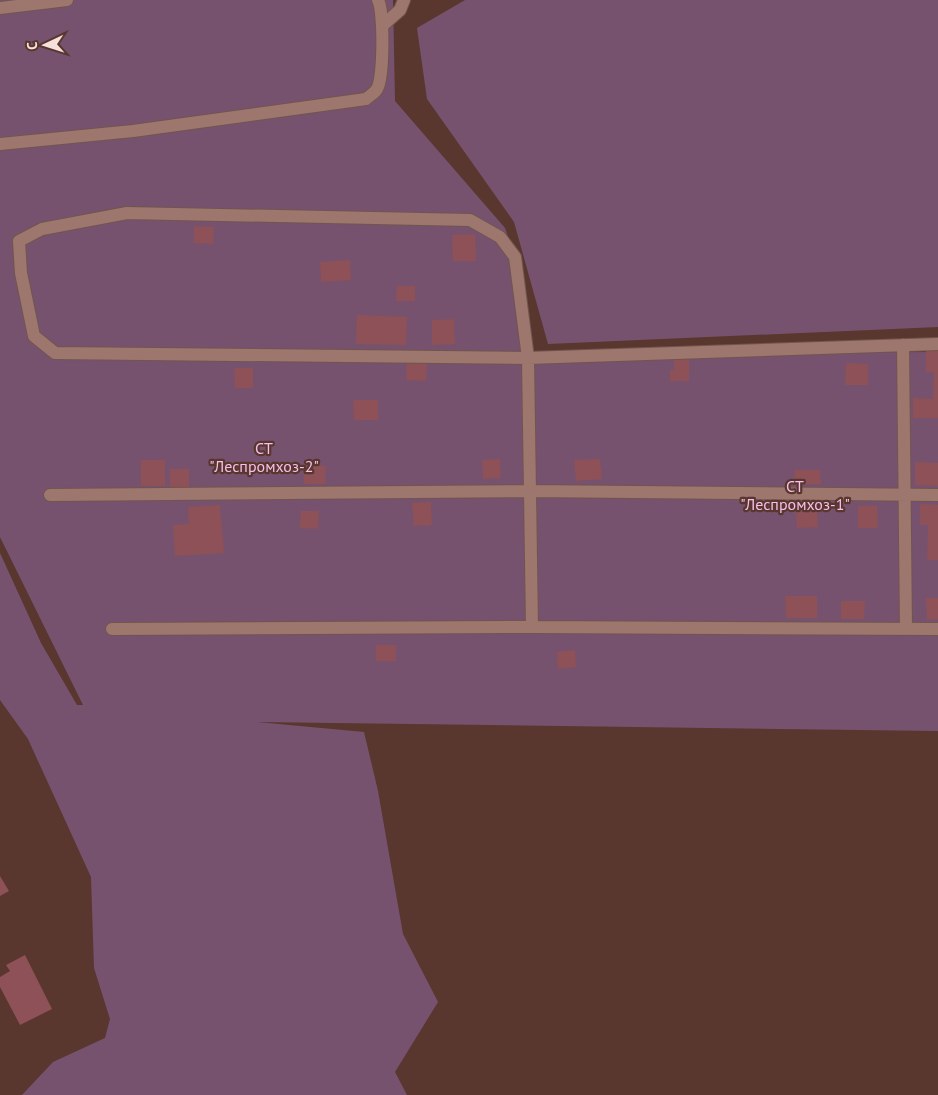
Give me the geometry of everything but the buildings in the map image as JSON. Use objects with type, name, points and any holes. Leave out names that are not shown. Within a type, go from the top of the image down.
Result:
[{"type":"street","points":[[0,8],[67,0]]},
{"type":"street","points":[[0,144],[133,131],[366,99],[377,89],[382,26],[378,0]]},
{"type":"street","points":[[382,26],[400,10],[404,0]]},
{"type":"street","points":[[532,627],[528,358],[515,257],[500,237],[470,220],[126,213],[42,229],[19,241],[21,273],[34,336],[55,353],[528,358],[938,344]]},
{"type":"street","points":[[903,345],[906,629]]},
{"type":"street","points":[[50,495],[529,491],[938,494]]},
{"type":"street","points":[[112,629],[532,627],[938,629]]},
{"type":"green space","points":[[0,0],[393,0],[395,101],[505,228],[524,282],[526,354],[938,352],[938,731],[257,722],[364,732],[378,791],[403,934],[438,1002],[395,1072],[407,1095],[22,1095],[53,1062],[105,1038],[110,1019],[94,968],[91,877],[28,739],[0,700],[0,553],[41,643],[77,705],[83,705],[0,537]]},
{"type":"green space","points":[[465,0],[938,0],[938,327],[548,344],[514,222],[427,99],[417,28]]},
{"type":"park label","name":"СТ \"Леспромхоз-2\"","points":[[264,457]]},
{"type":"park label","name":"СТ \"Леспромхоз-1\"","points":[[795,495]]}]
